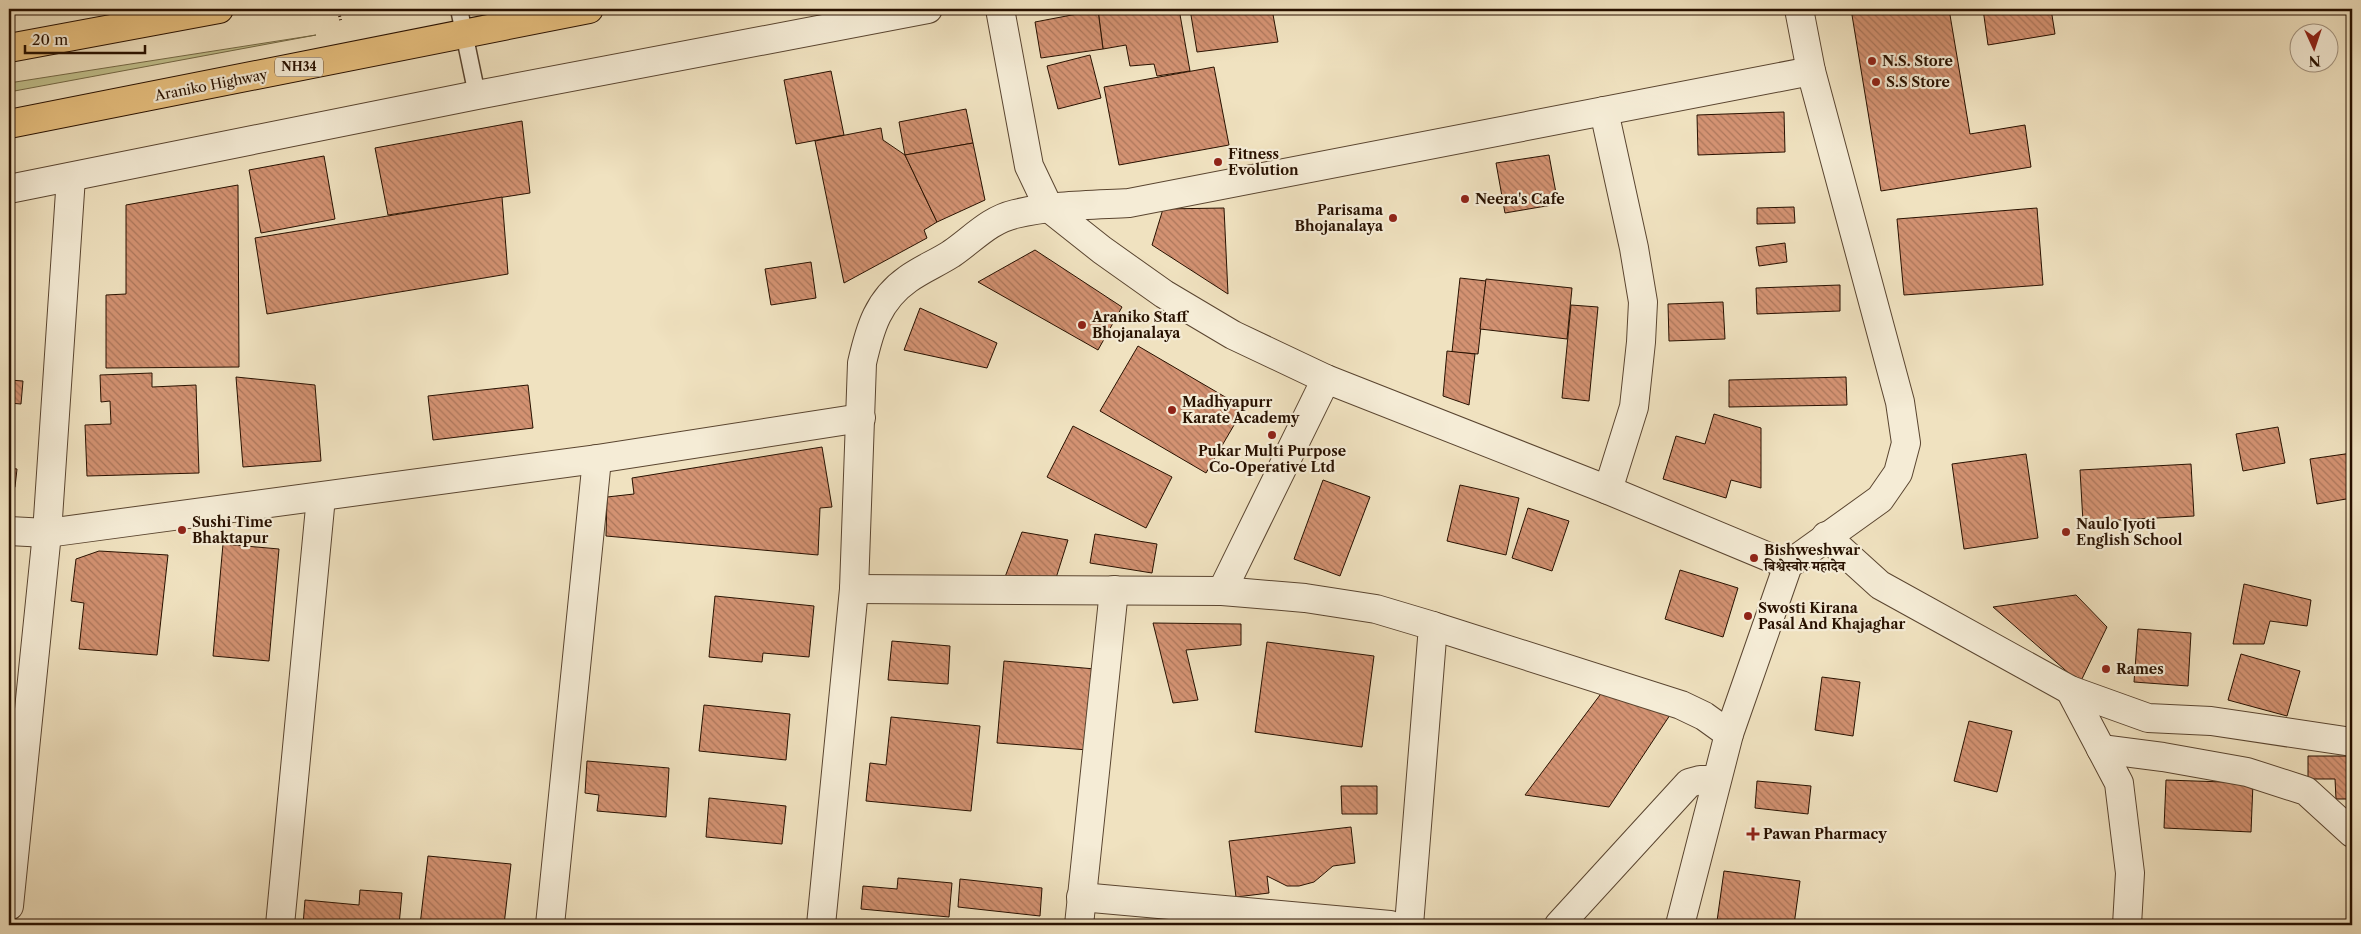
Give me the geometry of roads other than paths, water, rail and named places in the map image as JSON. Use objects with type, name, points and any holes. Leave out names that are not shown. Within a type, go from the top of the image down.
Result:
[{"type":"highway","points":[[9,48],[219,9]]},
{"type":"highway","name":"Araniko Highway","points":[[9,124],[589,9]]},
{"type":"street","points":[[9,189],[477,95],[928,9]]},
{"type":"street","points":[[1000,9],[1029,166],[1049,208],[1102,250],[1164,294],[1233,334],[1326,380],[1608,490],[1788,565]]},
{"type":"street","points":[[1680,925],[1729,734],[1788,565],[1880,499],[1898,473],[1906,443],[1900,402],[1810,70],[1800,9]]},
{"type":"street","points":[[821,925],[854,590],[862,363],[870,327],[887,298],[908,279],[952,253],[984,227],[1014,214],[1049,208],[1129,203],[1810,70]]},
{"type":"street","points":[[1604,111],[1634,248],[1643,302],[1642,342],[1634,406],[1608,490]]},
{"type":"street","points":[[9,906],[17,750],[47,534],[71,177]]},
{"type":"street","points":[[1222,591],[1326,380]]},
{"type":"street","points":[[9,531],[47,534],[597,459],[861,418]]},
{"type":"street","points":[[550,925],[597,459]]},
{"type":"street","points":[[280,925],[321,496]]},
{"type":"street","points":[[1826,536],[1880,586],[2070,690],[2148,718],[2211,721],[2352,742]]},
{"type":"street","points":[[854,590],[1222,591],[1305,598],[1376,609],[1681,705],[1704,716],[1729,734]]},
{"type":"street","points":[[1079,925],[1114,590]]},
{"type":"street","points":[[1409,925],[1433,626]]},
{"type":"street","points":[[2070,690],[2119,784],[2130,872],[2127,925]]},
{"type":"street","points":[[2102,749],[2163,757],[2248,772],[2306,791],[2352,833]]},
{"type":"street","points":[[1559,925],[1690,783],[1700,780],[1716,780]]},
{"type":"street","points":[[1081,897],[1390,925]]},
{"type":"lane","points":[[459,9],[477,95]]},
{"type":"place","name":"N.S. Store","points":[[1872,61]]},
{"type":"place","name":"S.S Store","points":[[1876,82]]},
{"type":"place","name":"Fitness Evolution","points":[[1218,162]]},
{"type":"place","name":"Neera's Cafe","points":[[1465,199]]},
{"type":"place","name":"Parisama Bhojanalaya","points":[[1393,218]]},
{"type":"place","name":"Araniko Staff Bhojanalaya","points":[[1082,325]]},
{"type":"place","name":"Madhyapurr Karate Academy","points":[[1172,410]]},
{"type":"place","name":"Pukar Multi Purpose Co-Operative Ltd","points":[[1272,435]]},
{"type":"place","name":"Sushi Time Bhaktapur","points":[[182,530]]},
{"type":"place","name":"Naulo Jyoti English School","points":[[2066,532]]},
{"type":"place","name":"Bishweshwar बिश्वेस्वोर महादेव","points":[[1754,558]]},
{"type":"place","name":"Swosti Kirana Pasal And Khajaghar","points":[[1748,616]]},
{"type":"place","name":"Rames","points":[[2106,669]]},
{"type":"place","name":"Pawan Pharmacy","points":[[1753,834]]}]
